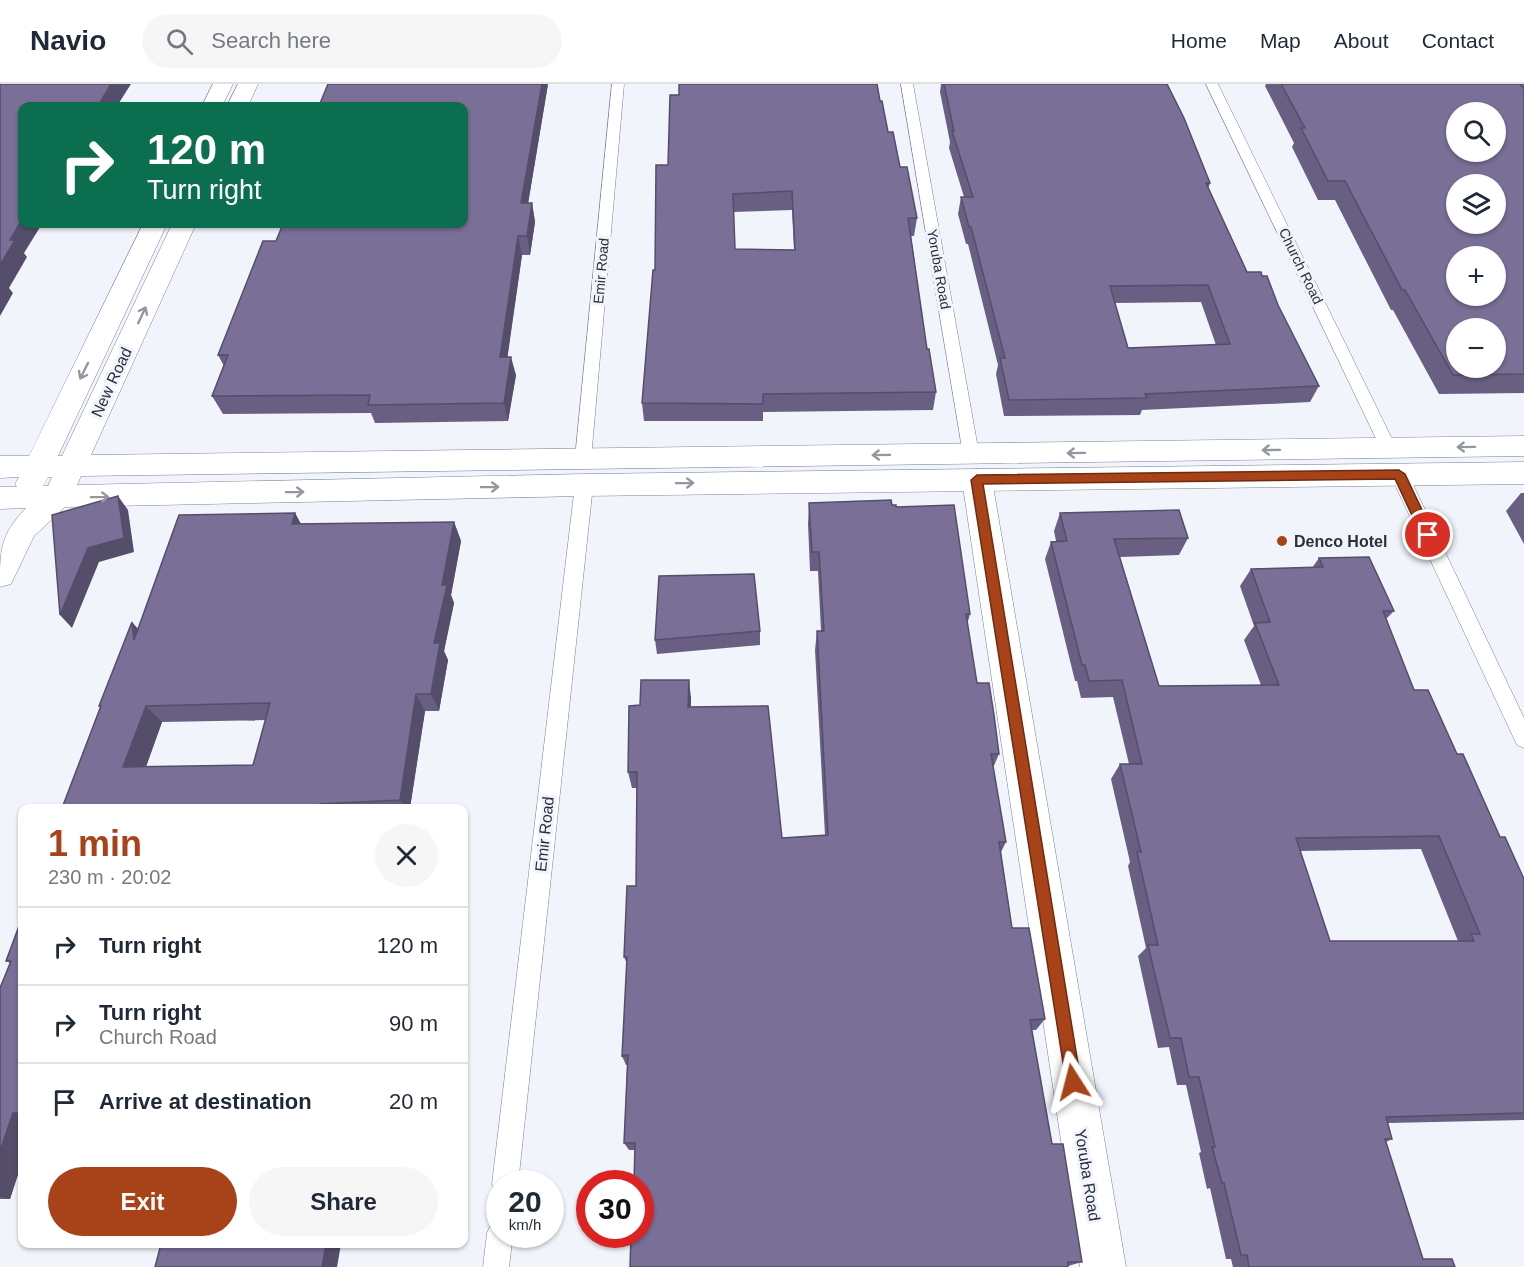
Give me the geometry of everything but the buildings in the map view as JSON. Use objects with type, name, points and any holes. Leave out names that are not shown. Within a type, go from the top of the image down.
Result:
[{"type":"main road","points":[[214,102],[223,84]]},
{"type":"main road","points":[[240,102],[248,84]]},
{"type":"main road","name":"New Road","points":[[22,529],[11,498],[37,466],[153,228]]},
{"type":"main road","name":"New Road","points":[[0,575],[22,529],[57,498],[182,228]]},
{"type":"main road","points":[[0,467],[583,472],[974,467],[1394,461],[1524,446]]},
{"type":"main road","points":[[1394,461],[1524,473]]},
{"type":"main road","name":"Yoruba Road","points":[[974,467],[1103,1267]]},
{"type":"main road","points":[[11,498],[57,498],[583,472]]},
{"type":"lane","name":"Emir Road","points":[[507,1170],[583,472],[618,84]]},
{"type":"lane","name":"Yoruba Road","points":[[907,84],[974,467]]},
{"type":"lane","name":"Church Road","points":[[1212,84],[1394,461],[1524,740]]},
{"type":"lane","points":[[496,1267],[498,1248]]},
{"type":"place","name":"Denco Hotel","points":[[1282,541]]},
{"type":"route","points":[[1073,1082],[977,480],[1399,474],[1428,535]]}]
